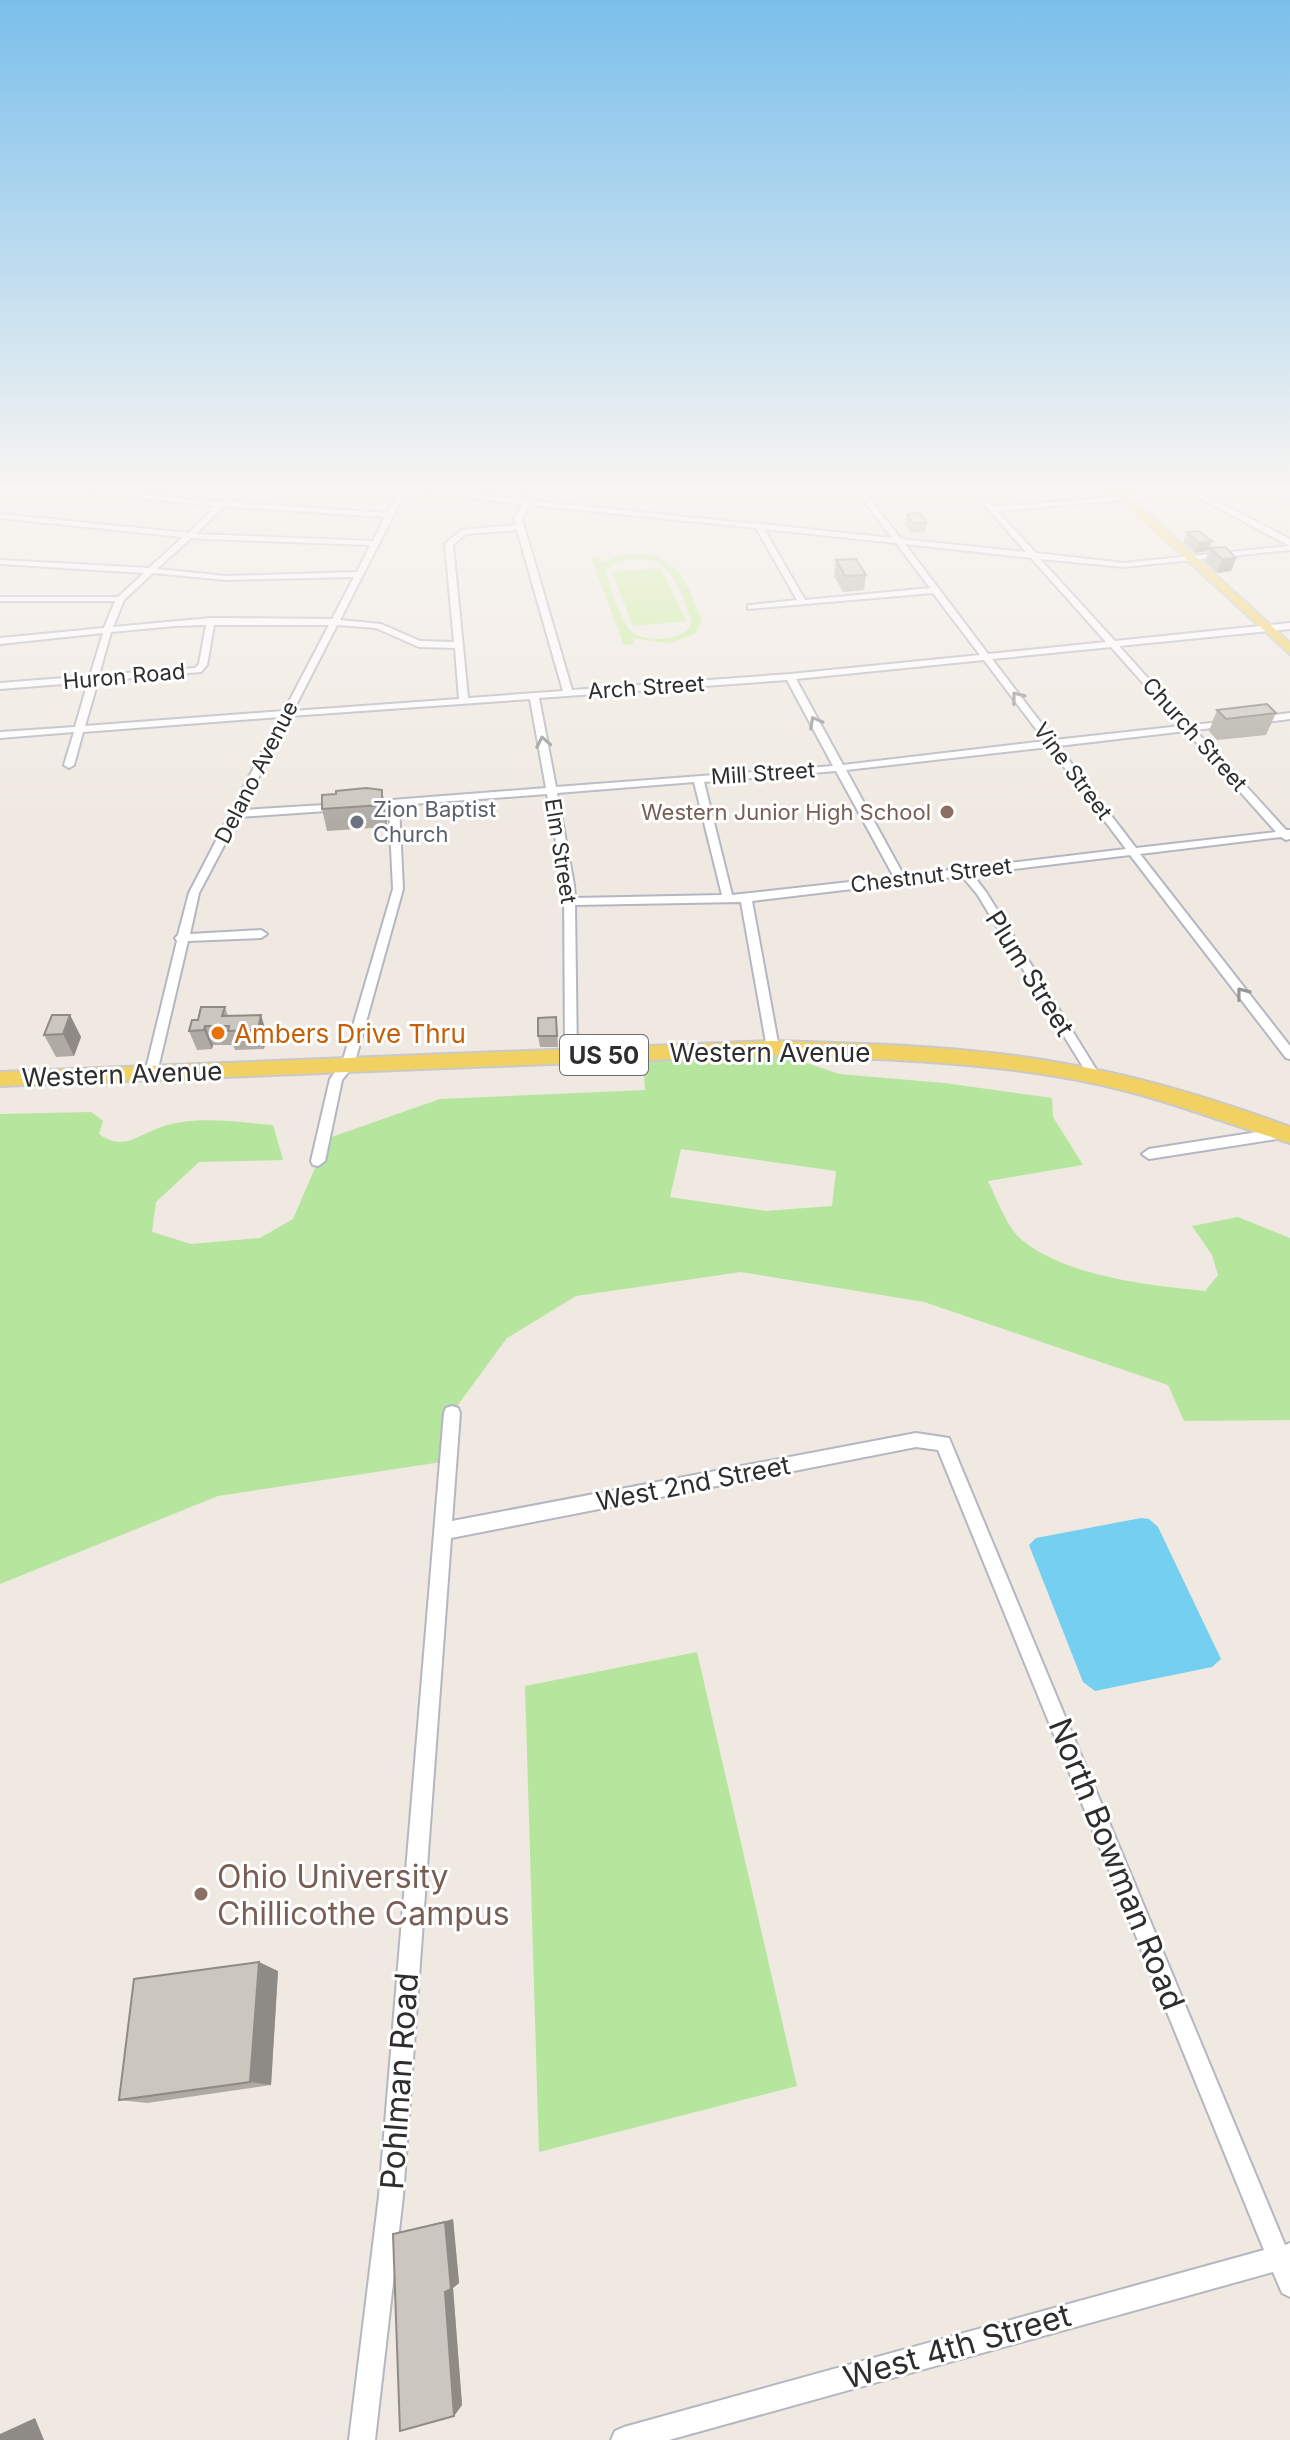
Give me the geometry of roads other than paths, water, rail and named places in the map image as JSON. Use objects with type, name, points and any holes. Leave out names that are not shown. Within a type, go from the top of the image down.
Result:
[{"type":"main road","points":[[1236,600],[1290,650]]},
{"type":"main road","name":"Western Avenue","points":[[0,1079],[773,1048],[960,1057],[1032,1065],[1159,1091],[1288,1133]]},
{"type":"street","points":[[69,765],[108,629],[120,600]]},
{"type":"street","name":"Delano Avenue","points":[[151,1073],[194,893],[347,600]]},
{"type":"street","points":[[454,600],[464,699]]},
{"type":"street","points":[[541,600],[568,692]]},
{"type":"street","points":[[751,607],[826,600]]},
{"type":"street","name":"Vine Street","points":[[943,600],[1290,1055]]},
{"type":"street","name":"Church Street","points":[[1075,600],[1288,836]]},
{"type":"street","points":[[0,641],[211,621],[336,622],[378,626],[419,644],[458,645]]},
{"type":"street","name":"Huron Road","points":[[0,686],[198,670],[203,665],[211,621]]},
{"type":"street","name":"Arch Street","points":[[0,735],[790,677],[1290,626]]},
{"type":"street","points":[[790,677],[900,879]]},
{"type":"street","name":"Elm Street","points":[[534,695],[571,902],[571,1057]]},
{"type":"street","points":[[1250,721],[1290,716]]},
{"type":"street","name":"Mill Street","points":[[234,814],[840,768],[1235,722]]},
{"type":"street","points":[[698,778],[728,899]]},
{"type":"street","points":[[318,1161],[336,1079],[348,1065],[398,889],[394,803]]},
{"type":"street","name":"Chestnut Street","points":[[571,902],[746,898],[963,870],[1288,836]]},
{"type":"street","name":"Plum Street","points":[[963,870],[981,892],[1095,1077]]},
{"type":"street","points":[[746,898],[773,1048]]},
{"type":"street","points":[[181,938],[261,934]]},
{"type":"street","points":[[1149,1154],[1288,1133]]},
{"type":"street","name":"Pohlman Road","points":[[362,2440],[391,2196],[452,1413]]},
{"type":"street","name":"West 2nd Street","points":[[443,1531],[916,1440],[943,1443]]},
{"type":"street","name":"North Bowman Road","points":[[943,1443],[1285,2257],[1290,2285]]},
{"type":"street","name":"West 4th Street","points":[[624,2440],[1285,2257]]},
{"type":"water","points":[[1149,1519],[1158,1527],[1221,1659],[1212,1667],[1095,1691],[1083,1682],[1029,1545],[1036,1538]]},
{"type":"place","name":"Western Junior High School","points":[[947,812]]},
{"type":"place","name":"Zion Baptist Church","points":[[357,822]]},
{"type":"place","name":"Ambers Drive Thru","points":[[218,1033]]},
{"type":"place","name":"Ohio University Chillicothe Campus","points":[[201,1894]]}]
